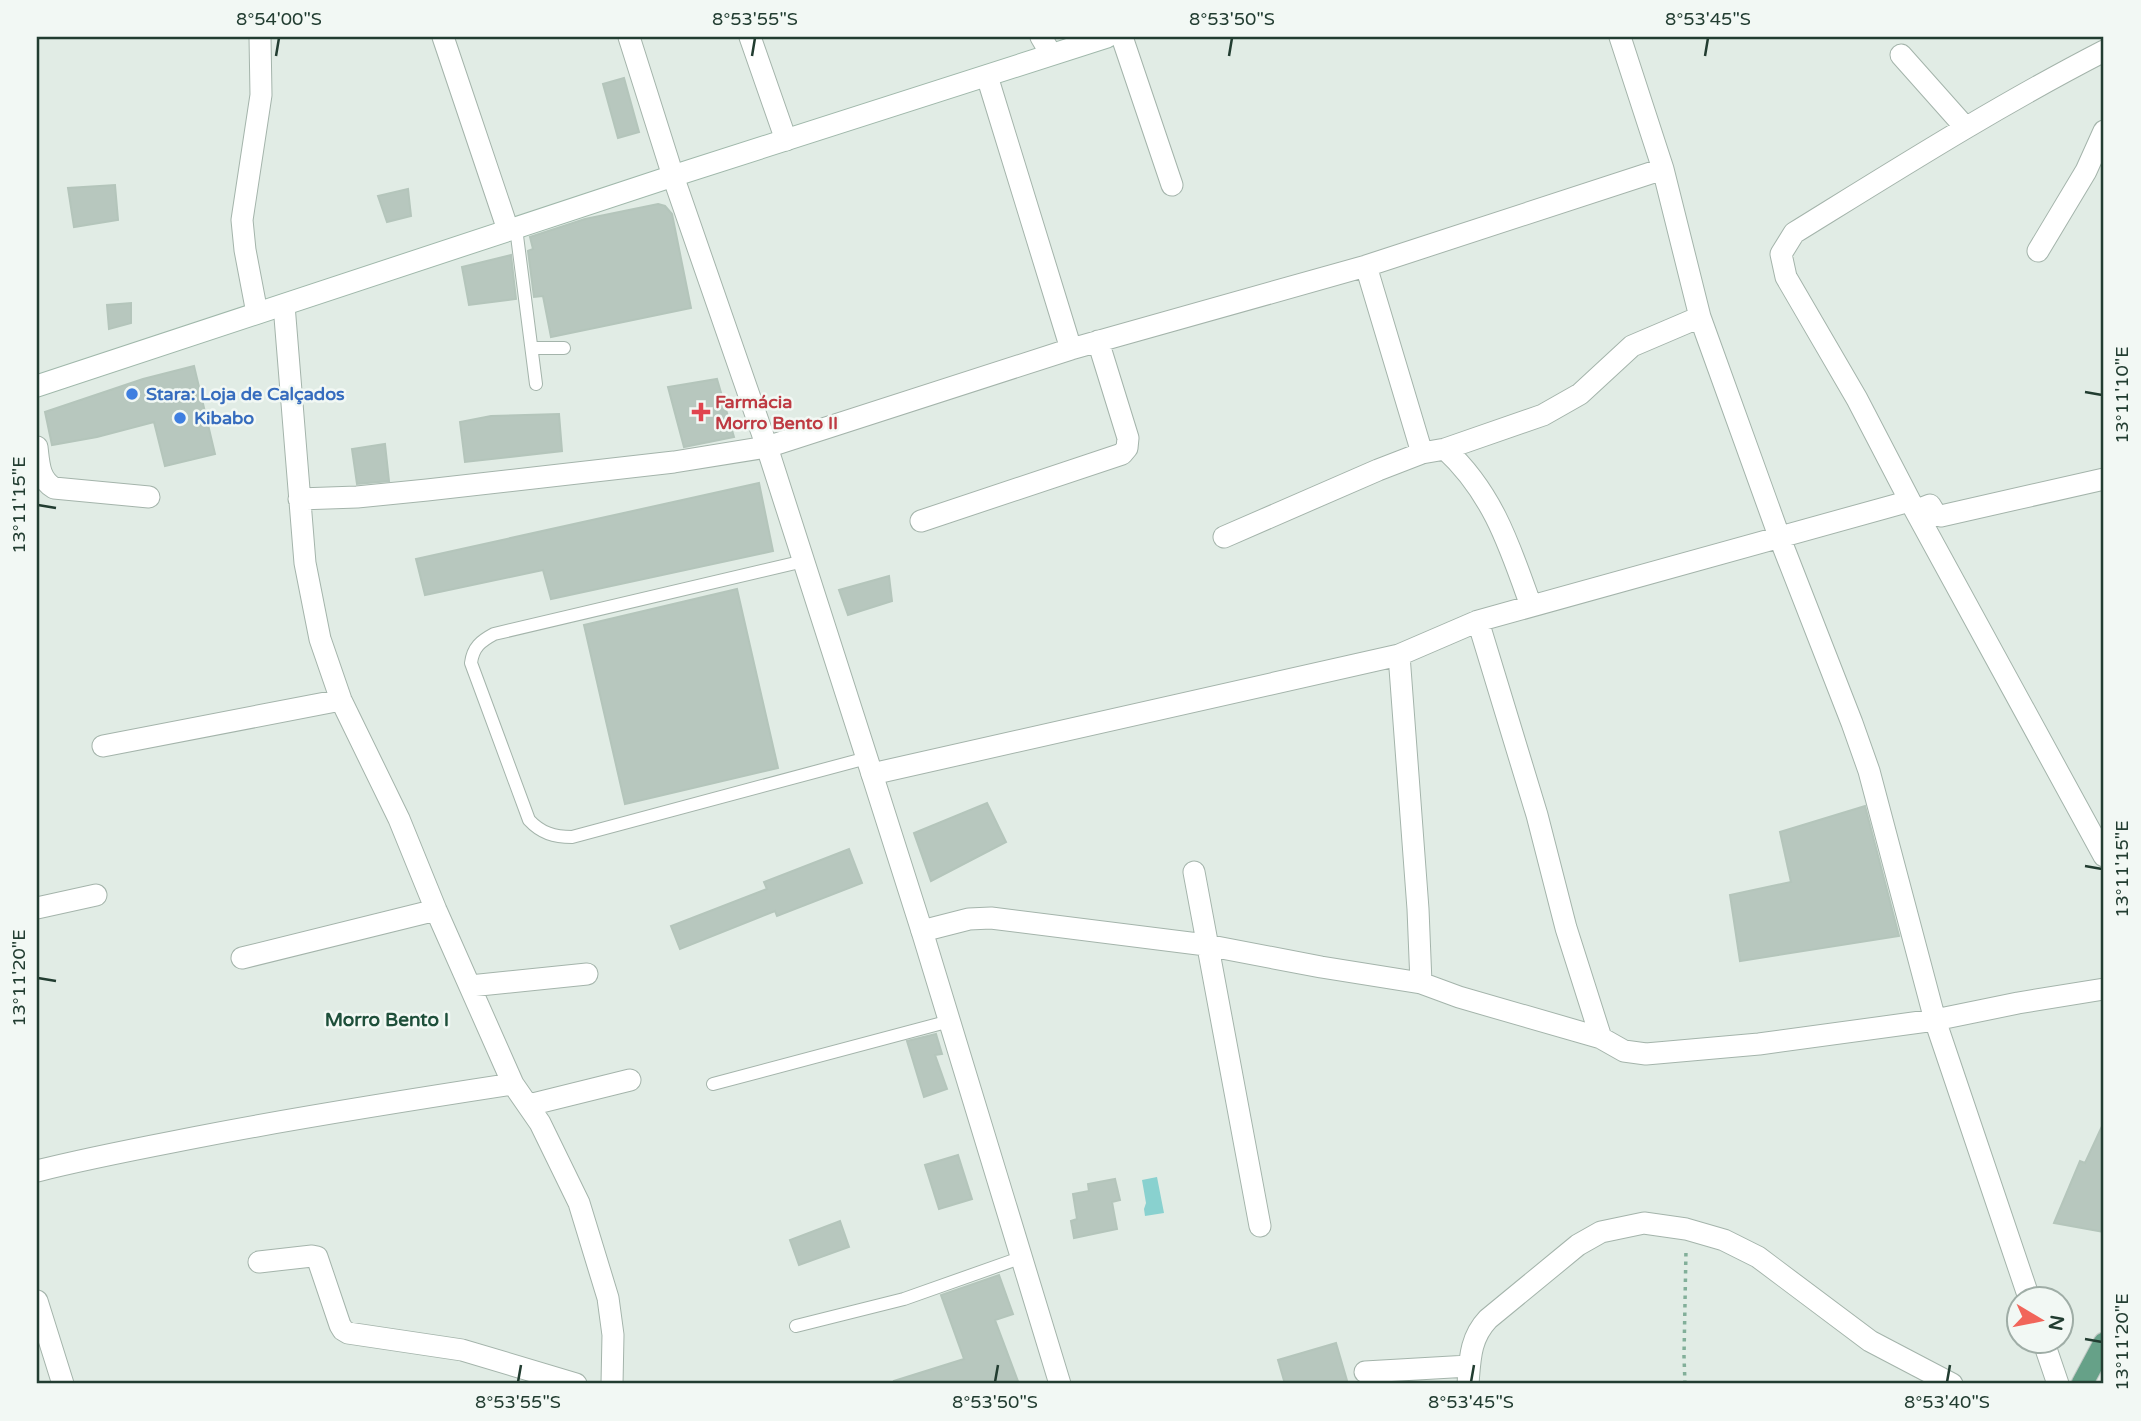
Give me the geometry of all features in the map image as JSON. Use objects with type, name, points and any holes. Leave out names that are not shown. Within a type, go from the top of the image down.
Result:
[{"type":"main road","points":[[2082,1384],[2104,1343]]},
{"type":"main road","points":[[2093,1384],[2104,1361]]},
{"type":"street","points":[[257,313],[244,250],[242,220],[261,94],[260,37]]},
{"type":"street","points":[[443,37],[512,229]]},
{"type":"street","points":[[629,37],[673,176],[686,207],[767,447],[870,766],[1060,1384]]},
{"type":"street","points":[[750,37],[786,140]]},
{"type":"street","points":[[37,386],[673,176],[987,76],[1046,46],[1107,37]]},
{"type":"street","points":[[1122,37],[1172,185]]},
{"type":"street","points":[[1620,37],[1663,169],[1700,317],[1779,536],[1869,771],[1936,1020],[2024,1284]]},
{"type":"street","points":[[2104,51],[1965,127],[1794,233],[1781,254],[1786,277],[1857,399],[2104,855]]},
{"type":"street","points":[[1901,55],[1965,127]]},
{"type":"street","points":[[987,76],[1071,349]]},
{"type":"street","points":[[2038,251],[2086,171],[2104,131]]},
{"type":"street","points":[[299,499],[427,490],[674,462],[767,447],[1071,349],[1366,265],[1663,169]]},
{"type":"street","points":[[1366,265],[1422,453]]},
{"type":"street","points":[[284,305],[304,563],[320,639],[341,700],[399,819],[513,1084],[529,1105],[555,1150],[579,1203],[608,1298],[613,1335],[612,1384]]},
{"type":"street","points":[[1224,537],[1422,453],[1445,449],[1543,415],[1580,394],[1632,346],[1700,317]]},
{"type":"street","points":[[921,521],[1122,454],[1127,448],[1128,438],[1098,341]]},
{"type":"street","points":[[37,447],[44,482],[54,488],[149,496]]},
{"type":"street","points":[[1445,449],[1470,475],[1494,511],[1531,606]]},
{"type":"street","points":[[870,766],[1399,655],[1478,621],[1779,536],[1913,505],[1930,505],[1936,515],[1941,516],[2104,479]]},
{"type":"street","points":[[1478,621],[1536,815],[1566,928],[1601,1038]]},
{"type":"street","points":[[1399,655],[1421,983]]},
{"type":"street","points":[[103,746],[341,700]]},
{"type":"street","points":[[1194,873],[1260,1226]]},
{"type":"street","points":[[37,908],[96,895]]},
{"type":"street","points":[[242,958],[436,910]]},
{"type":"street","points":[[922,931],[969,919],[991,918],[1206,945],[1421,983],[1459,997],[1601,1038],[1625,1051],[1646,1054],[1759,1044],[1936,1020],[2104,989]]},
{"type":"street","points":[[470,986],[587,974]]},
{"type":"street","points":[[529,1105],[630,1080]]},
{"type":"street","points":[[37,1171],[83,1159],[237,1130],[374,1105],[513,1084]]},
{"type":"street","points":[[1365,1372],[1468,1375],[1471,1348],[1479,1329],[1488,1319],[1578,1245],[1601,1232],[1644,1223],[1686,1229],[1724,1240],[1758,1257],[1870,1341],[1952,1384]]},
{"type":"street","points":[[259,1262],[317,1257],[340,1325],[348,1333],[463,1350],[576,1384]]},
{"type":"street","points":[[37,1301],[63,1384]]},
{"type":"street","points":[[2048,1354],[2058,1384]]},
{"type":"lane","points":[[512,229],[536,384]]},
{"type":"lane","points":[[532,348],[564,348]]},
{"type":"lane","points":[[804,561],[494,634],[475,647],[471,663],[529,820],[536,828],[559,837],[572,838],[870,766]]},
{"type":"lane","points":[[713,1084],[950,1021]]},
{"type":"lane","points":[[796,1326],[904,1299],[1020,1258]]},
{"type":"path","points":[[1685,1384],[1686,1229]]},
{"type":"water","points":[[1157,1177],[1164,1213],[1145,1216],[1142,1180]]},
{"type":"building","points":[[624,78],[639,132],[618,138],[603,84]]},
{"type":"building","points":[[115,185],[118,220],[74,227],[68,188]]},
{"type":"building","points":[[408,189],[411,216],[387,222],[378,196]]},
{"type":"building","points":[[658,204],[665,206],[672,214],[691,308],[551,337],[543,296],[534,297],[528,251],[533,249],[530,237],[585,219]]},
{"type":"building","points":[[511,255],[516,299],[469,305],[462,267]]},
{"type":"building","points":[[131,303],[131,323],[109,329],[107,305]]},
{"type":"building","points":[[194,366],[215,454],[165,466],[154,422],[52,445],[45,412],[143,379]]},
{"type":"building","name":"Farmácia Morro Bento II","points":[[717,379],[734,437],[684,447],[668,387]]},
{"type":"building","points":[[559,414],[562,451],[465,462],[460,422],[491,416]]},
{"type":"building","points":[[385,444],[389,481],[357,484],[352,449]]},
{"type":"building","points":[[759,483],[773,551],[551,599],[543,570],[425,595],[416,559]]},
{"type":"building","points":[[889,576],[892,601],[848,615],[839,590]]},
{"type":"building","points":[[737,589],[778,768],[625,804],[584,625]]},
{"type":"building","points":[[987,803],[1006,842],[931,881],[914,833]]},
{"type":"building","points":[[1865,806],[1899,936],[1740,961],[1730,895],[1791,882],[1780,832]]},
{"type":"building","points":[[849,849],[862,883],[777,916],[775,911],[680,949],[671,926],[767,889],[764,882]]},
{"type":"building","points":[[936,1034],[942,1054],[935,1055],[947,1089],[924,1097],[907,1041]]},
{"type":"building","points":[[2104,1122],[2104,1232],[2054,1223],[2080,1161],[2085,1163]]},
{"type":"building","points":[[958,1155],[972,1199],[939,1209],[925,1165]]},
{"type":"building","points":[[1115,1179],[1120,1200],[1112,1202],[1117,1229],[1074,1238],[1071,1221],[1077,1219],[1073,1194],[1089,1191],[1088,1184]]},
{"type":"building","points":[[840,1221],[849,1247],[799,1265],[790,1240]]},
{"type":"building","points":[[999,1275],[1013,1314],[995,1320],[1019,1384],[895,1384],[894,1381],[964,1359],[941,1295]]},
{"type":"building","points":[[1336,1343],[1348,1384],[1285,1384],[1278,1360]]},
{"type":"place","name":"Stara: Loja de Calçados","points":[[132,394]]},
{"type":"place","name":"Farmácia Morro Bento II","points":[[701,412]]},
{"type":"place","name":"Kibabo","points":[[180,418]]},
{"type":"district","name":"Morro Bento I","points":[[387,1019]]}]
